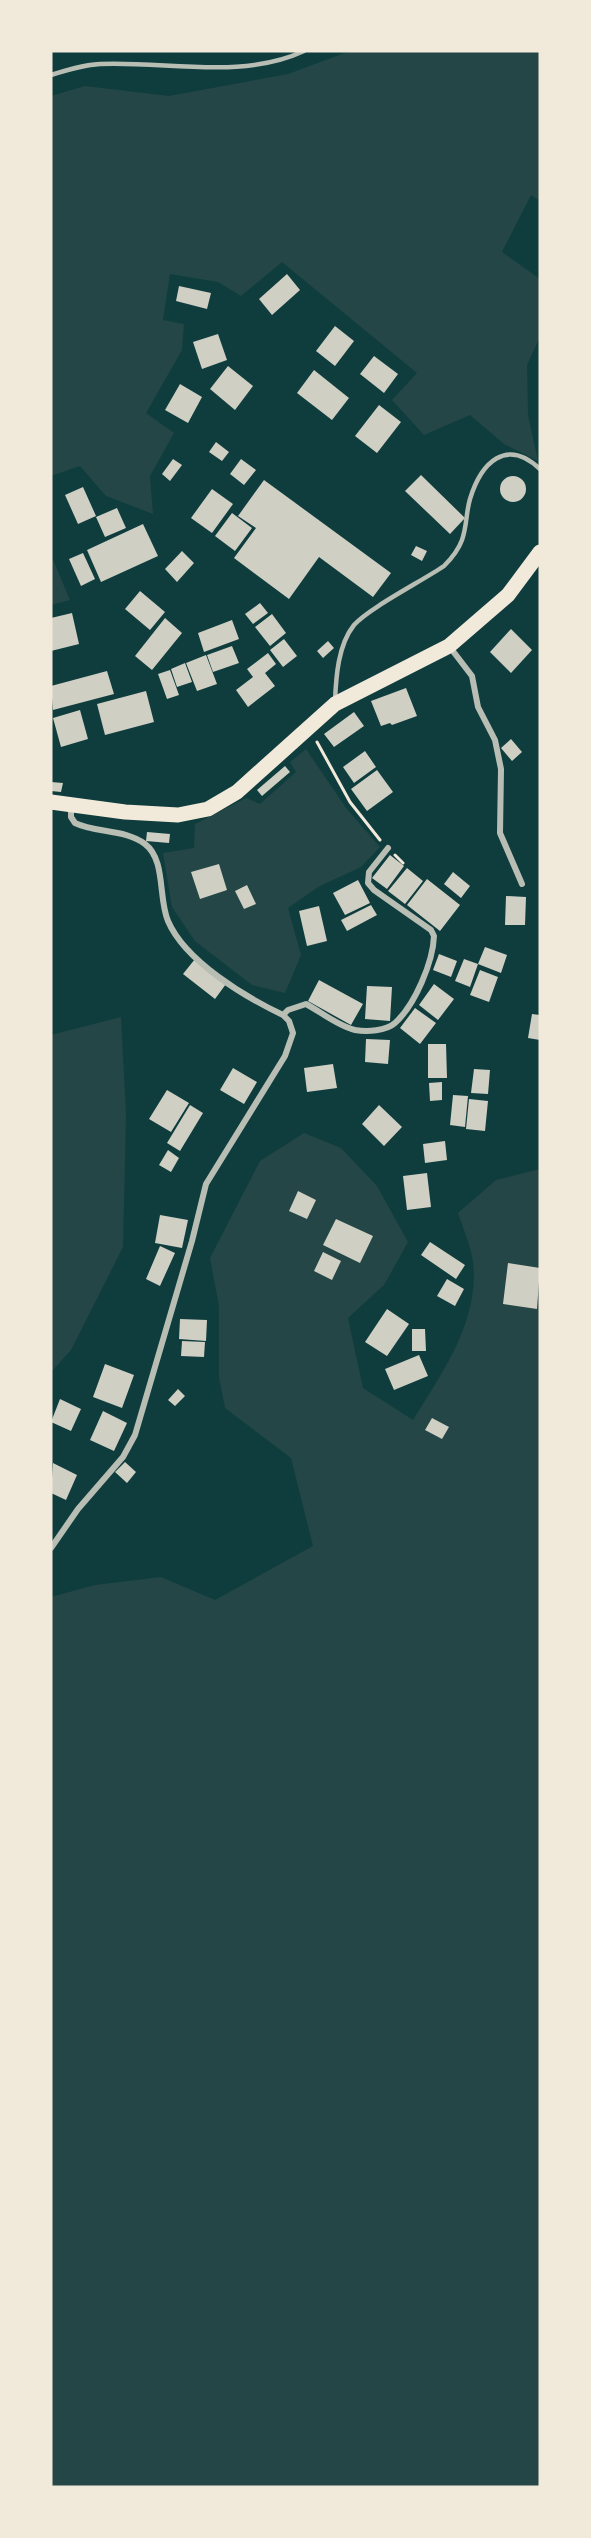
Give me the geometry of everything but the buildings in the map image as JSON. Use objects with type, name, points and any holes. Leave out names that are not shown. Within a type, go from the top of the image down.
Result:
[{"type":"main road","points":[[51,802],[125,812],[178,815],[208,809],[237,792],[335,704],[449,646],[508,595],[540,552]]},
{"type":"street","points":[[449,646],[472,676],[478,707],[495,740],[501,769],[500,833],[522,884]]},
{"type":"street","points":[[51,1548],[78,1509],[123,1457],[135,1435],[192,1241],[206,1184],[285,1056],[293,1033],[290,1021],[283,1015],[230,984],[183,944],[172,929],[163,909],[158,868],[146,845],[131,838],[75,823],[71,804]]},
{"type":"street","points":[[283,1015],[288,1010],[306,1004],[349,1028],[362,1031],[378,1029],[394,1024],[416,996],[434,936],[431,930],[374,890],[368,883],[369,872],[388,848]]},
{"type":"lane","points":[[51,75],[100,64],[188,66],[261,64],[304,51]]},
{"type":"lane","points":[[335,704],[341,654],[348,634],[363,617],[444,566],[454,556],[466,526],[469,501],[478,478],[486,467],[503,455],[511,454],[524,457],[540,469]]},
{"type":"path","points":[[308,728],[326,754],[351,802],[403,863]]},
{"type":"shaded area","points":[[350,51],[540,51],[540,201],[531,195],[502,252],[540,279],[540,337],[527,365],[528,415],[538,461],[504,444],[470,415],[424,435],[392,400],[417,373],[282,262],[241,296],[218,282],[170,274],[163,320],[184,324],[182,350],[146,413],[174,433],[150,476],[153,514],[106,496],[80,466],[51,476],[51,96],[85,86],[169,96],[288,74]]},
{"type":"shaded area","points":[[51,555],[70,600],[51,605]]},
{"type":"shaded area","points":[[306,749],[346,808],[380,847],[361,867],[318,887],[288,908],[301,955],[285,993],[252,985],[195,941],[172,907],[163,853],[194,848],[195,824],[246,798],[260,804],[296,772],[290,762]]},
{"type":"shaded area","points":[[121,1017],[126,1114],[123,1247],[71,1350],[51,1372],[51,1035]]},
{"type":"shaded area","points":[[304,1133],[341,1148],[377,1186],[408,1242],[384,1285],[348,1318],[363,1388],[413,1420],[447,1365],[465,1325],[471,1305],[474,1284],[473,1262],[458,1213],[496,1180],[540,1169],[540,2487],[51,2487],[51,1597],[95,1585],[161,1577],[215,1600],[313,1546],[291,1458],[225,1408],[219,1377],[219,1306],[210,1258],[260,1161]]}]
